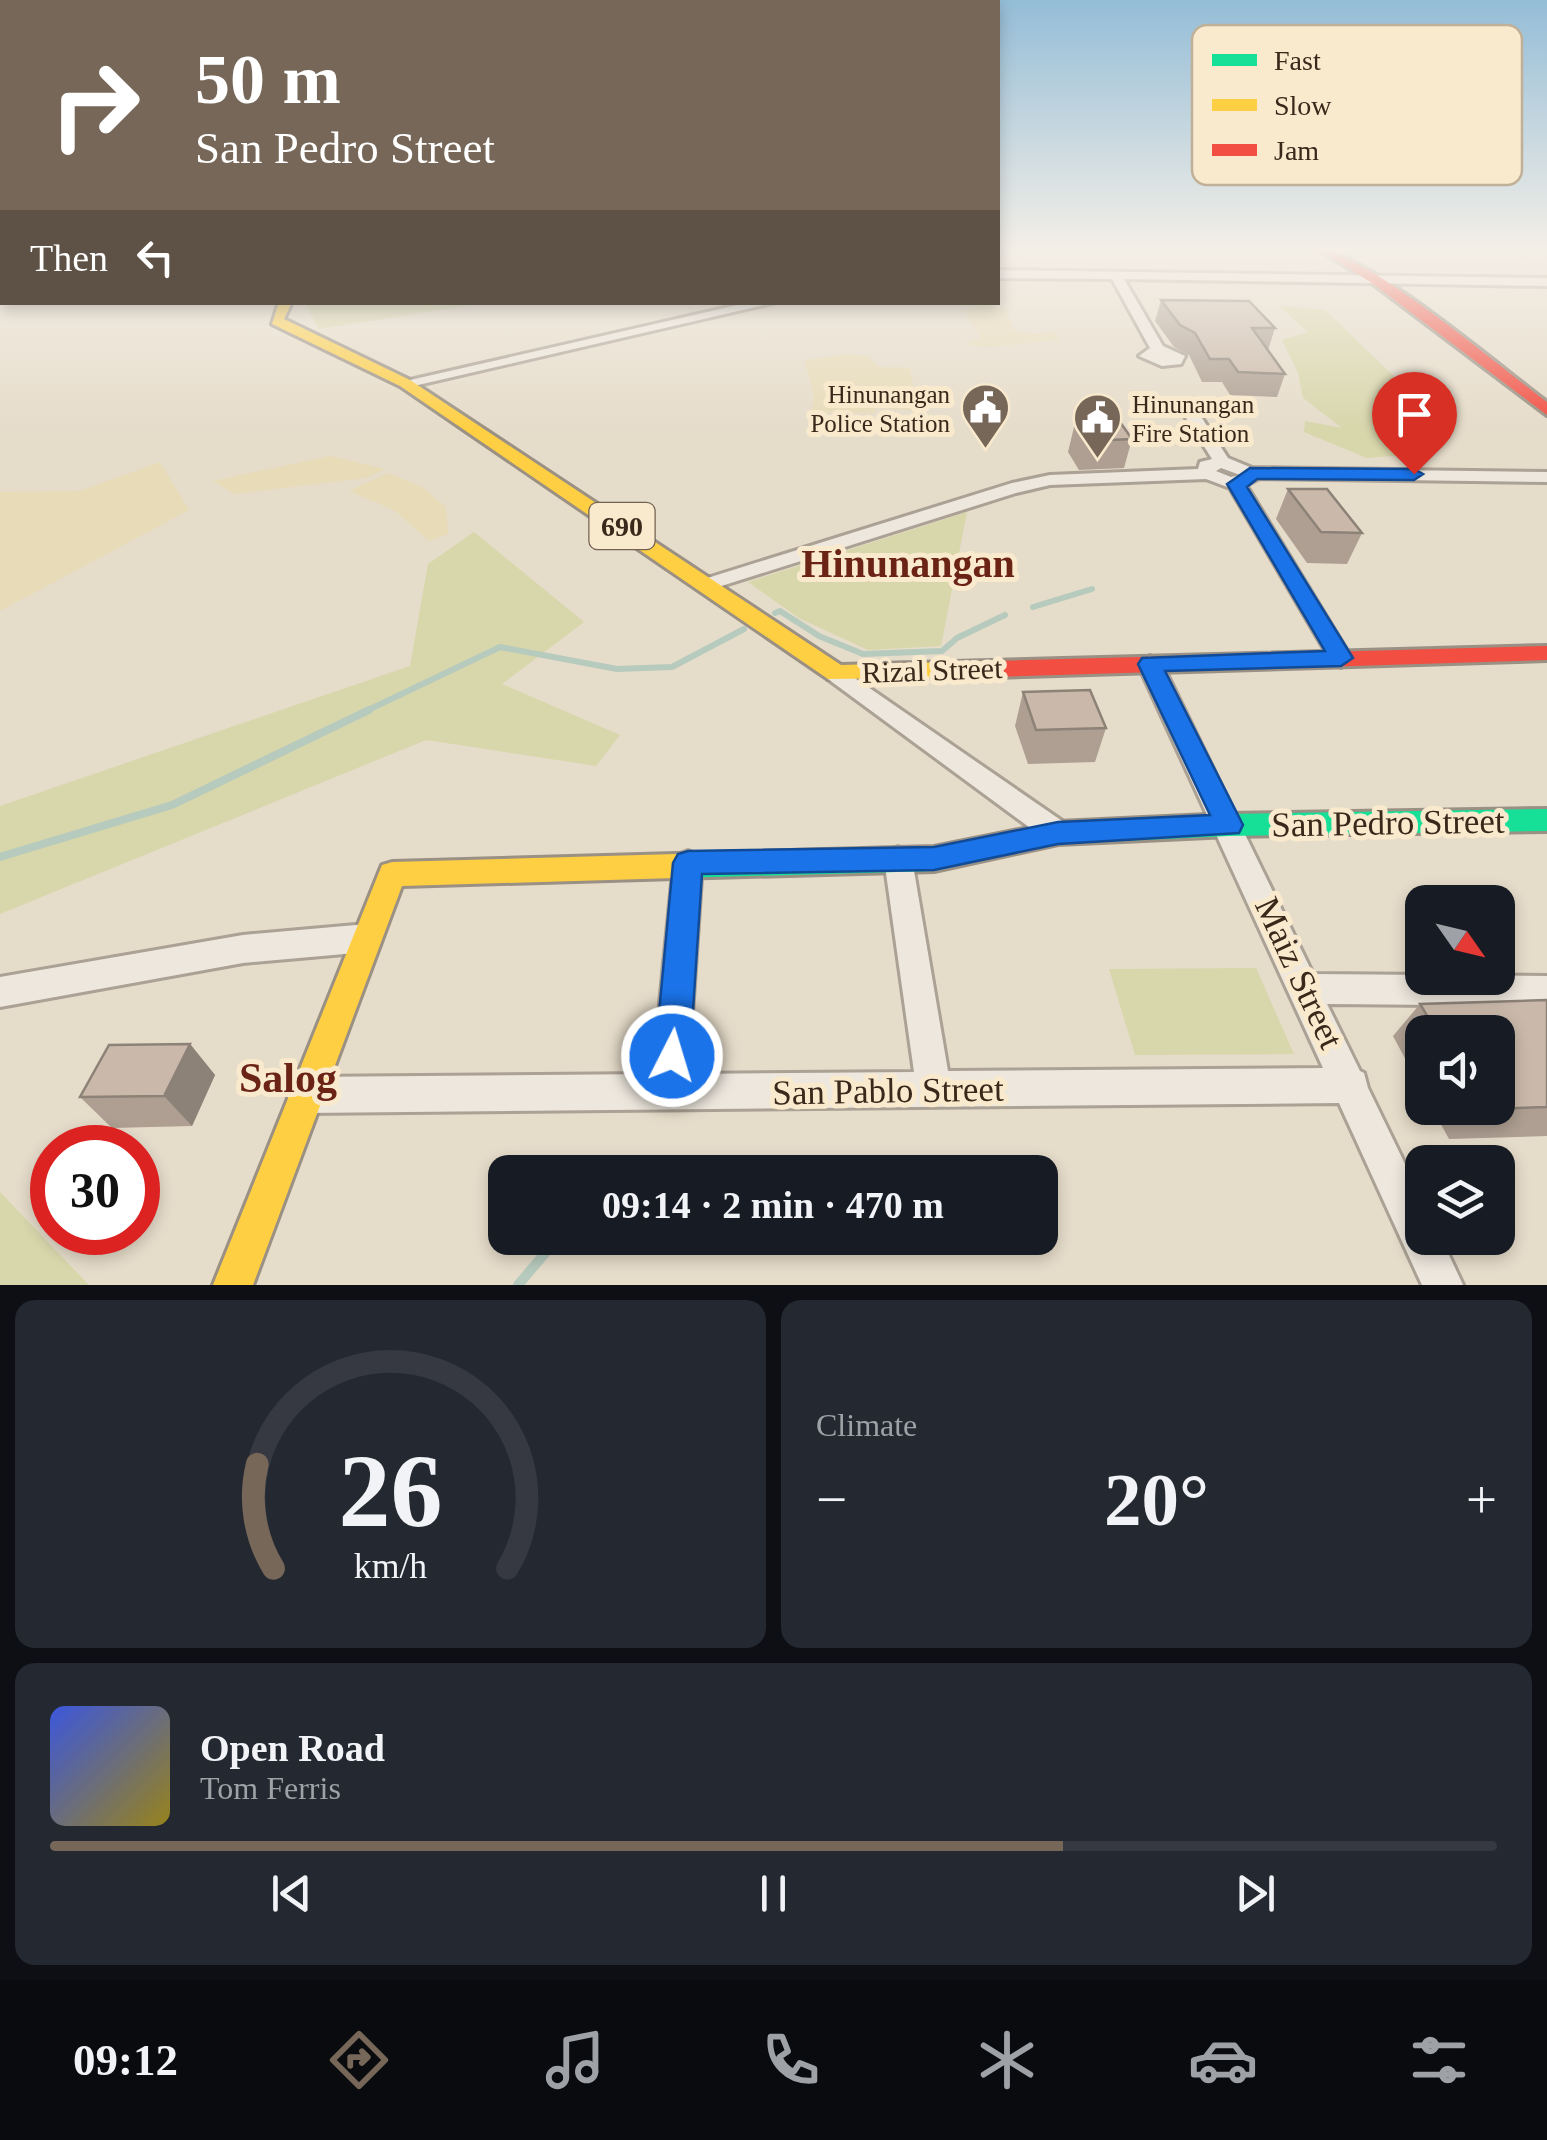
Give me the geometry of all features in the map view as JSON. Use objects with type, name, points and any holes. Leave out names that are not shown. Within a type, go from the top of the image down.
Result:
[{"type":"main road","name":"690","points":[[282,311],[278,322],[405,382]]},
{"type":"main road","points":[[1417,311],[1547,410]]},
{"type":"main road","name":"Rizal Street","points":[[405,382],[836,673],[1547,653]]},
{"type":"main road","name":"San Pedro Street","points":[[367,938],[392,874],[934,858],[1058,833],[1229,825],[1547,820]]},
{"type":"main road","points":[[233,1285],[367,938]]},
{"type":"street","points":[[405,382],[730,311]]},
{"type":"street","points":[[1137,311],[1158,349]]},
{"type":"street","points":[[1192,415],[1215,468]]},
{"type":"street","points":[[708,584],[1012,488],[1050,480],[1215,468],[1243,478],[1547,478]]},
{"type":"street","points":[[1243,478],[1341,658]]},
{"type":"street","name":"Maiz Street","points":[[1150,664],[1352,1084],[1443,1285]]},
{"type":"street","points":[[836,673],[1058,833]]},
{"type":"street","points":[[898,860],[934,1090]]},
{"type":"street","points":[[670,1094],[688,863]]},
{"type":"street","points":[[0,992],[243,950],[367,938]]},
{"type":"street","points":[[1306,990],[1547,991]]},
{"type":"street","name":"San Pablo Street","points":[[305,1095],[1352,1084]]},
{"type":"shaded area","points":[[309,311],[434,311],[319,329]]},
{"type":"shaded area","points":[[963,311],[1007,311],[1013,330],[1033,334],[1056,332],[1058,340],[990,347],[964,345],[981,337]]},
{"type":"shaded area","points":[[1285,311],[1326,311],[1398,380],[1388,386],[1394,408],[1420,419],[1430,453],[1367,458],[1304,432],[1305,421],[1342,428],[1303,398],[1298,373],[1282,340],[1308,332]]},
{"type":"shaded area","points":[[849,354],[868,356],[878,367],[910,368],[918,411],[876,408],[875,413],[811,413],[814,397],[804,360]]},
{"type":"shaded area","points":[[330,456],[385,469],[366,478],[234,494],[213,481]]},
{"type":"shaded area","points":[[160,462],[189,510],[0,611],[0,492],[80,491]]},
{"type":"shaded area","points":[[388,473],[422,487],[446,507],[448,534],[429,541],[394,510],[349,491]]},
{"type":"shaded area","points":[[967,512],[941,646],[868,650],[799,618],[748,582]]},
{"type":"shaded area","points":[[474,532],[584,622],[502,684],[620,735],[596,766],[426,740],[0,914],[0,806],[410,666],[428,564]]},
{"type":"shaded area","points":[[1256,968],[1294,1054],[1135,1055],[1109,969]]},
{"type":"shaded area","points":[[0,1192],[30,1223],[30,1255],[60,1255],[89,1285],[0,1285]]},
{"type":"building","points":[[1169,311],[1259,311],[1275,328],[1252,328],[1285,374],[1238,372],[1229,359],[1210,359],[1195,333],[1180,325]]},
{"type":"building","points":[[1120,422],[1132,439],[1086,441],[1075,423]]},
{"type":"building","points":[[1288,489],[1327,489],[1362,533],[1321,532]]},
{"type":"building","points":[[1090,690],[1106,728],[1036,730],[1023,692]]},
{"type":"building","points":[[1547,1000],[1547,1107],[1515,1108],[1515,1015],[1427,1015],[1420,1004]]},
{"type":"building","points":[[190,1044],[164,1096],[80,1097],[109,1045]]},
{"type":"waterway","points":[[1033,607],[1092,589]]},
{"type":"waterway","points":[[775,613],[780,611],[819,636],[863,654],[942,651],[957,638],[1005,615]]},
{"type":"waterway","points":[[364,712],[500,647],[617,669],[672,667],[744,629]]},
{"type":"waterway","points":[[0,857],[172,805],[369,710]]},
{"type":"waterway","points":[[518,1285],[544,1255]]},
{"type":"traffic: fast","points":[[676,866],[934,859],[1058,833],[1229,825],[1547,820]]},
{"type":"traffic: slow","points":[[282,311],[277,321],[405,383],[836,673],[991,669]]},
{"type":"traffic: slow","points":[[233,1285],[392,874],[676,866]]},
{"type":"traffic: jam","points":[[1417,311],[1547,410]]},
{"type":"traffic: jam","points":[[991,669],[1547,653]]},
{"type":"place","name":"Hinunangan Police Station","points":[[985,450]]},
{"type":"place","name":"Hinunangan Fire Station","points":[[1097,460]]},
{"type":"district","name":"Hinunangan","points":[[908,563]]},
{"type":"district","name":"Salog","points":[[288,1078]]},
{"type":"route","points":[[672,1056],[688,863],[934,858],[1058,833],[1229,825],[1150,664],[1341,658],[1236,484],[1247,482],[1250,473],[1414,474]]}]
